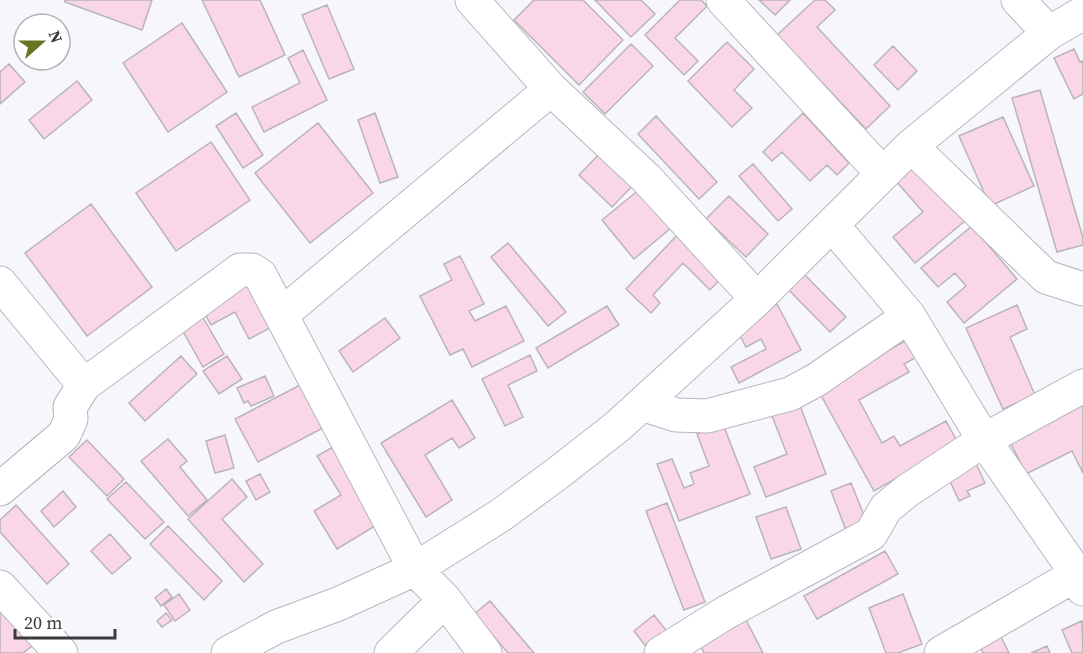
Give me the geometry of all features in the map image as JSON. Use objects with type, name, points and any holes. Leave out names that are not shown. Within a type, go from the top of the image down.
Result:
[{"type":"street","points":[[472,0],[550,89],[647,179],[757,299]]},
{"type":"street","points":[[723,0],[882,173]]},
{"type":"street","points":[[1018,0],[1048,33]]},
{"type":"street","points":[[228,653],[276,627],[338,604],[415,569],[501,515],[558,473],[642,405],[757,299],[911,146],[1048,33],[1083,13]]},
{"type":"street","points":[[281,315],[550,89]]},
{"type":"street","points":[[911,146],[1046,277],[1083,289]]},
{"type":"street","points":[[833,226],[909,316],[984,440],[1080,581],[941,653]]},
{"type":"street","points":[[0,489],[64,435],[71,419],[70,407],[84,385],[240,270],[252,270],[260,275],[415,569],[445,600],[485,653]]},
{"type":"street","points":[[0,283],[84,385]]},
{"type":"street","points":[[642,405],[676,415],[707,416],[790,394],[816,380],[909,316]]},
{"type":"street","points":[[661,653],[725,613],[871,534],[886,508],[907,490],[984,440],[1083,386]]},
{"type":"street","points":[[0,587],[52,650]]},
{"type":"street","points":[[390,653],[445,600]]},
{"type":"building","points":[[65,0],[152,0],[142,30],[65,2]]},
{"type":"building","points":[[202,0],[260,0],[285,55],[239,77]]},
{"type":"building","points":[[534,0],[583,0],[623,40],[579,85],[514,20]]},
{"type":"building","points":[[595,0],[641,0],[655,14],[631,37]]},
{"type":"building","points":[[680,0],[701,0],[707,6],[675,38],[698,61],[684,75],[645,35]]},
{"type":"building","points":[[759,0],[790,0],[775,15]]},
{"type":"building","points":[[815,0],[825,0],[835,10],[817,27],[890,106],[866,129],[777,35]]},
{"type":"building","points":[[327,5],[354,69],[329,79],[302,15]]},
{"type":"building","points":[[182,23],[227,92],[168,132],[123,63]]},
{"type":"building","points":[[727,42],[754,69],[734,90],[752,108],[732,127],[688,81]]},
{"type":"building","points":[[631,44],[653,66],[605,114],[583,92]]},
{"type":"building","points":[[893,46],[917,71],[898,90],[874,65]]},
{"type":"building","points":[[1074,49],[1080,62],[1083,61],[1083,94],[1074,99],[1054,58]]},
{"type":"building","points":[[303,50],[327,100],[264,132],[252,107],[300,83],[288,58]]},
{"type":"building","points":[[9,64],[12,72],[16,72],[25,82],[0,104],[0,72]]},
{"type":"building","points":[[77,81],[92,100],[44,139],[29,120]]},
{"type":"building","points":[[1040,90],[1083,238],[1083,245],[1057,252],[1012,98]]},
{"type":"building","points":[[236,113],[263,155],[243,168],[216,126]]},
{"type":"building","points":[[375,113],[398,177],[380,183],[358,120]]},
{"type":"building","points":[[803,113],[849,163],[837,175],[827,165],[810,181],[782,152],[772,161],[763,152]]},
{"type":"building","points":[[656,116],[717,182],[699,199],[638,134]]},
{"type":"building","points":[[1003,117],[1034,186],[990,206],[959,136]]},
{"type":"building","points":[[318,123],[373,193],[310,243],[255,173]]},
{"type":"building","points":[[211,142],[250,200],[176,251],[136,193]]},
{"type":"building","points":[[602,151],[635,183],[612,207],[579,175]]},
{"type":"building","points":[[917,163],[966,220],[915,263],[893,237],[923,212],[896,181]]},
{"type":"building","points":[[753,164],[792,209],[778,221],[739,176]]},
{"type":"building","points":[[646,184],[678,222],[634,259],[602,220]]},
{"type":"building","points":[[729,196],[768,234],[746,257],[706,219]]},
{"type":"building","points":[[91,204],[152,287],[87,336],[25,253]]},
{"type":"building","points":[[972,226],[1017,279],[964,323],[947,302],[966,286],[955,273],[938,287],[921,268]]},
{"type":"building","points":[[682,230],[727,272],[710,290],[683,263],[653,295],[660,303],[651,313],[626,289]]},
{"type":"building","points":[[508,243],[566,312],[548,326],[491,257]]},
{"type":"building","points":[[460,256],[484,304],[469,311],[475,321],[506,306],[524,341],[472,367],[463,349],[450,355],[420,296],[452,280],[444,264]]},
{"type":"building","points":[[802,272],[846,317],[830,332],[786,287]]},
{"type":"building","points":[[245,279],[270,328],[249,339],[235,312],[211,325],[199,303]]},
{"type":"building","points":[[777,304],[801,350],[739,383],[731,367],[766,349],[761,339],[746,347],[735,326]]},
{"type":"building","points":[[1017,305],[1027,329],[1010,337],[1035,395],[1003,409],[966,328]]},
{"type":"building","points":[[607,306],[619,325],[548,368],[536,348]]},
{"type":"building","points":[[201,314],[224,354],[203,367],[180,326]]},
{"type":"building","points":[[385,318],[400,338],[353,372],[339,351]]},
{"type":"building","points":[[912,337],[922,354],[904,364],[909,372],[859,400],[882,443],[894,436],[900,446],[946,421],[958,443],[874,491],[818,390]]},
{"type":"building","points":[[530,355],[537,371],[508,385],[523,417],[505,426],[482,379]]},
{"type":"building","points":[[181,356],[197,374],[145,421],[129,403]]},
{"type":"building","points":[[227,356],[242,379],[219,394],[203,371]]},
{"type":"building","points":[[265,376],[274,396],[251,406],[248,401],[244,403],[237,388]]},
{"type":"building","points":[[302,384],[325,427],[258,462],[235,419]]},
{"type":"building","points":[[796,395],[826,474],[766,497],[754,467],[787,454],[768,406]]},
{"type":"building","points":[[452,400],[475,438],[459,448],[452,438],[425,455],[452,500],[426,517],[381,443]]},
{"type":"building","points":[[1083,404],[1083,473],[1072,451],[1026,474],[1010,442]]},
{"type":"building","points":[[723,424],[750,494],[679,521],[657,464],[672,459],[684,488],[694,484],[690,473],[709,466],[697,434]]},
{"type":"building","points":[[225,435],[234,468],[215,473],[206,441]]},
{"type":"building","points":[[168,439],[187,461],[180,467],[207,500],[188,516],[141,461]]},
{"type":"building","points":[[87,440],[124,479],[107,496],[69,457]]},
{"type":"building","points":[[340,443],[385,520],[337,549],[314,511],[341,495],[317,456]]},
{"type":"building","points":[[974,459],[985,483],[967,491],[970,496],[959,501],[946,472]]},
{"type":"building","points":[[260,474],[270,492],[256,500],[246,481]]},
{"type":"building","points":[[232,479],[247,497],[222,519],[263,564],[244,582],[188,519]]},
{"type":"building","points":[[126,482],[164,522],[145,539],[107,499]]},
{"type":"building","points":[[851,483],[868,525],[847,533],[831,491]]},
{"type":"building","points":[[63,491],[76,507],[54,527],[41,511]]},
{"type":"building","points":[[667,503],[705,602],[684,610],[646,511]]},
{"type":"building","points":[[16,505],[69,564],[47,584],[0,532],[0,520]]},
{"type":"building","points":[[786,507],[801,549],[771,559],[756,517]]},
{"type":"building","points":[[168,526],[222,581],[204,600],[150,544]]},
{"type":"building","points":[[110,534],[131,558],[112,574],[91,551]]},
{"type":"building","points":[[885,551],[898,574],[817,619],[804,596]]},
{"type":"building","points":[[166,589],[172,597],[161,606],[155,598]]},
{"type":"building","points":[[179,594],[190,610],[175,621],[164,605]]},
{"type":"building","points":[[903,594],[922,644],[898,653],[886,653],[869,608]]},
{"type":"building","points":[[490,601],[534,653],[508,653],[474,614]]},
{"type":"building","points":[[0,606],[32,646],[23,653],[0,653]]},
{"type":"building","points":[[166,613],[172,620],[162,627],[157,621]]},
{"type":"building","points":[[743,614],[763,653],[704,653],[697,638]]},
{"type":"building","points":[[654,615],[669,634],[648,649],[634,631]]},
{"type":"building","points":[[1082,621],[1083,653],[1072,653],[1062,630]]},
{"type":"building","points":[[1000,635],[1009,653],[983,653],[980,646]]},
{"type":"building","points":[[1047,646],[1050,653],[1031,653]]}]
